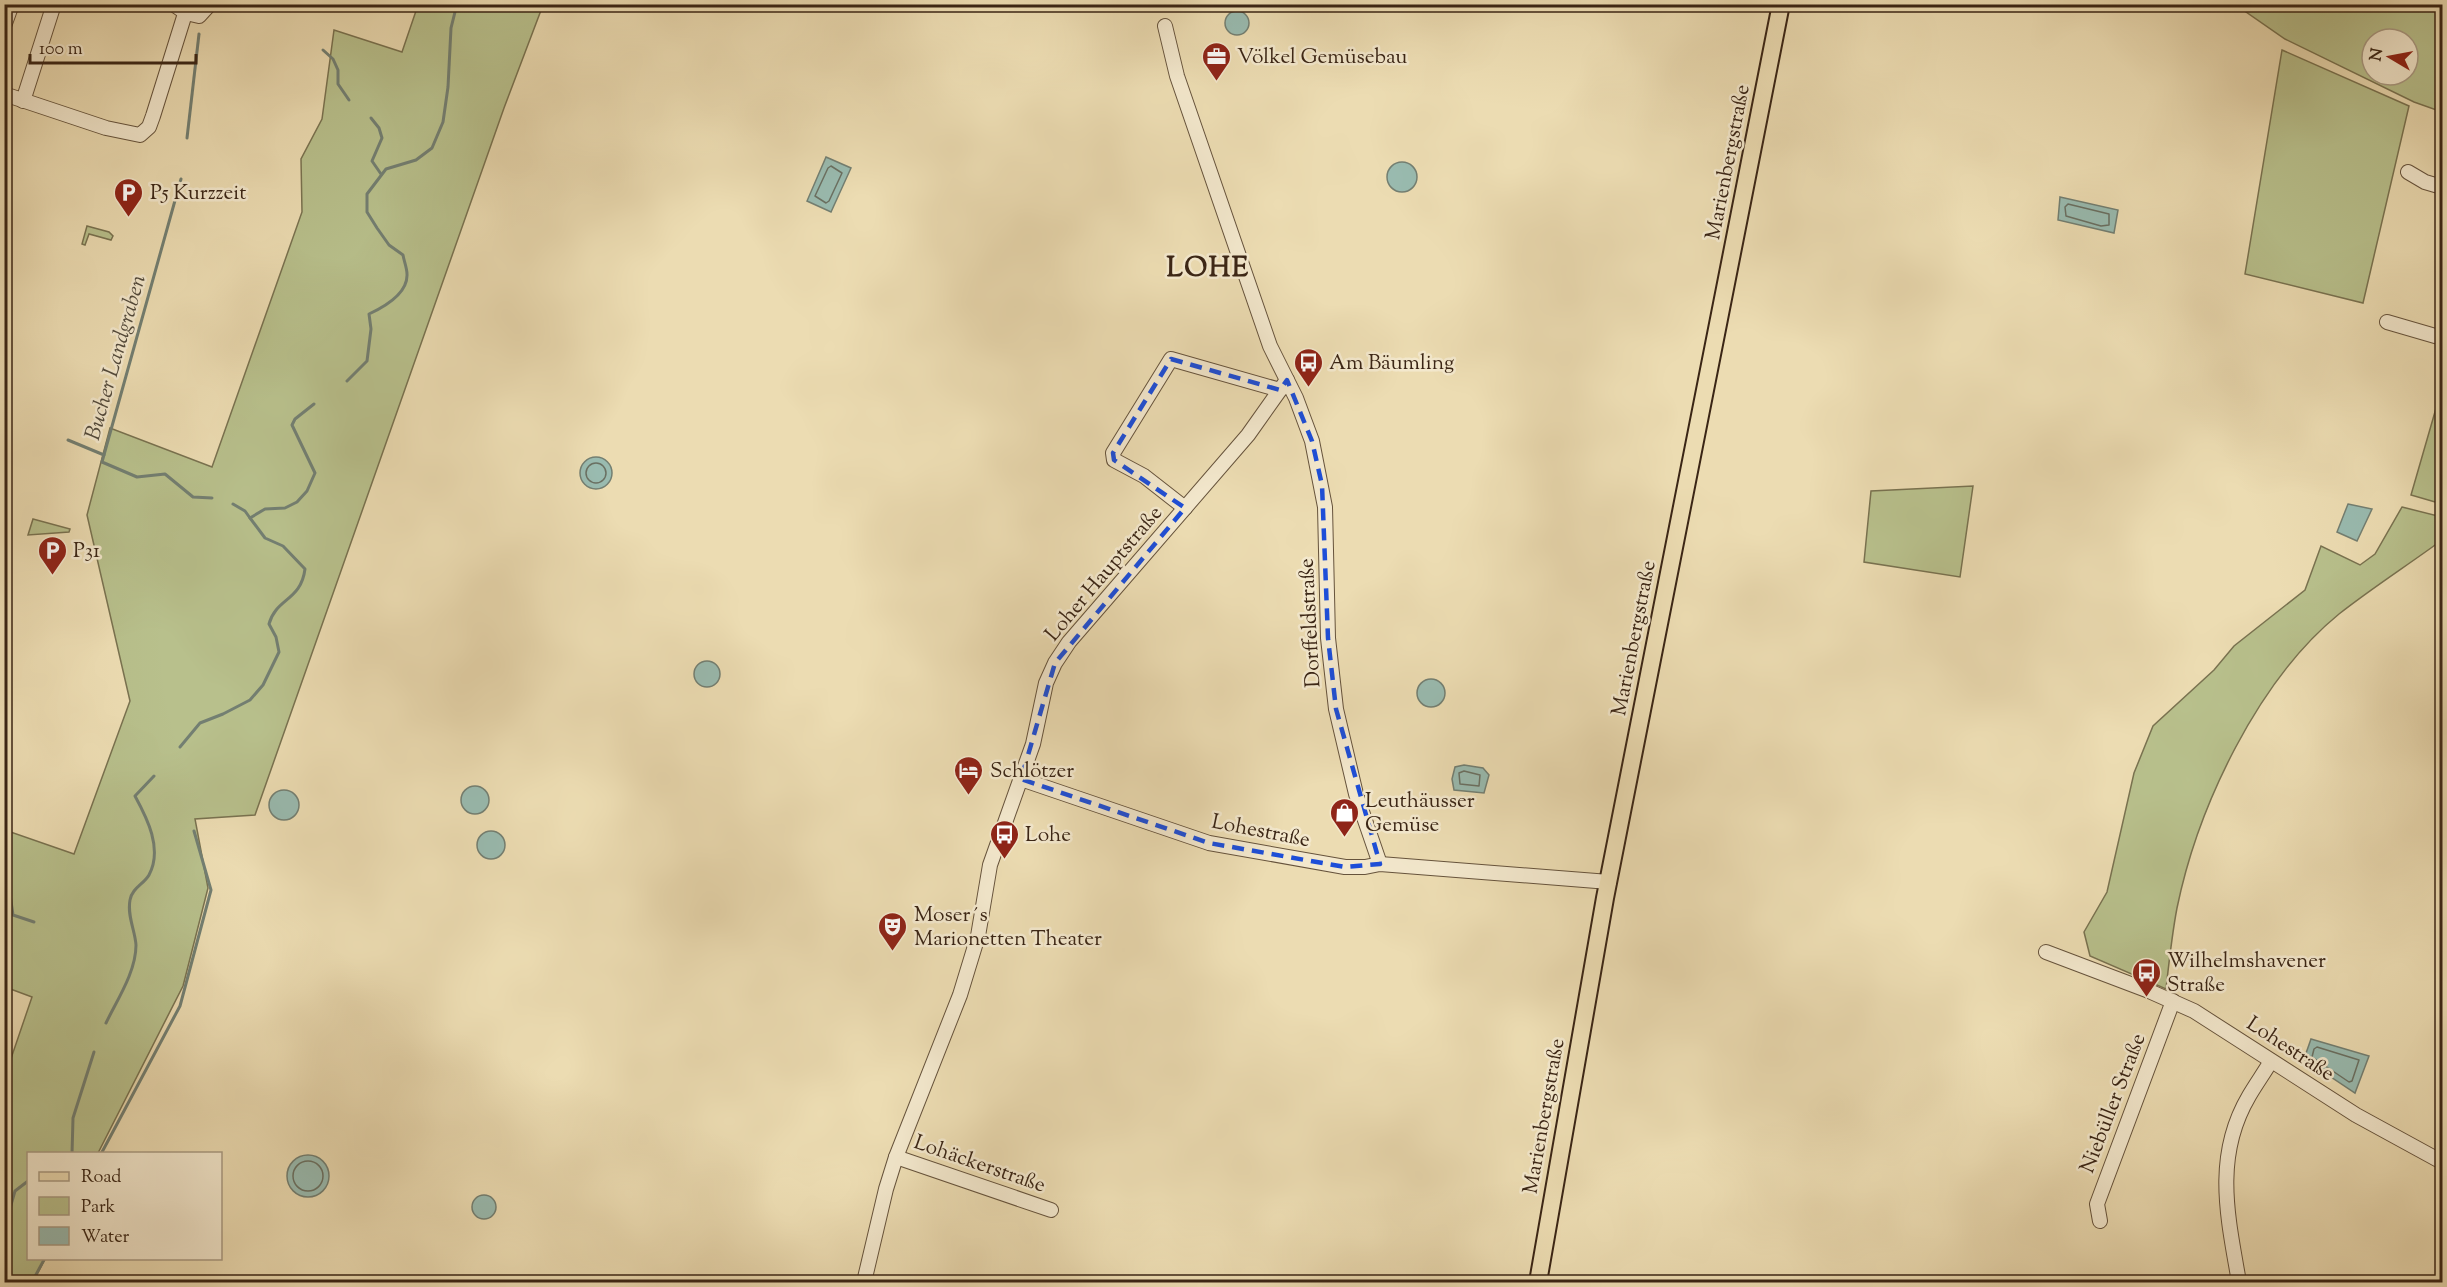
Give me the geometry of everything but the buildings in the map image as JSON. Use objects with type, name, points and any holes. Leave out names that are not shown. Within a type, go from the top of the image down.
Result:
[{"type":"main road","name":"Marienbergstraße","points":[[1538,1282],[1609,882],[1781,4]]},
{"type":"street","points":[[4,26],[12,4]]},
{"type":"street","points":[[24,101],[54,4]]},
{"type":"street","points":[[172,4],[199,16],[210,4]]},
{"type":"street","points":[[4,94],[106,128],[140,135],[149,127],[187,9]]},
{"type":"street","name":"Dorffeldstraße","points":[[1165,26],[1177,76],[1266,335],[1284,385],[1296,398],[1312,441],[1322,485],[1326,531],[1328,638],[1336,709],[1356,794],[1380,864]]},
{"type":"street","points":[[2408,172],[2425,182],[2442,187]]},
{"type":"street","points":[[2387,322],[2442,338]]},
{"type":"street","points":[[1185,508],[1144,476],[1114,460],[1113,453],[1171,359],[1284,385]]},
{"type":"street","name":"Loher Hauptstraße","points":[[864,1282],[896,1157],[960,995],[978,936],[990,866],[1033,744],[1046,683],[1055,663],[1070,642],[1248,435],[1284,385]]},
{"type":"street","name":"Lohestraße","points":[[1021,779],[1209,843],[1345,867],[1380,864],[1609,882]]},
{"type":"street","name":"Lohestraße","points":[[2046,952],[2194,1011],[2356,1115],[2442,1162]]},
{"type":"street","name":"Niebüller Straße","points":[[2100,1221],[2097,1204],[2173,1001]]},
{"type":"street","points":[[2239,1282],[2225,1195],[2229,1148],[2248,1097],[2271,1060]]},
{"type":"street","name":"Lohäckerstraße","points":[[896,1157],[1051,1210]]},
{"type":"highlighted area","points":[[1171,359],[1280,390],[1287,380],[1312,441],[1322,485],[1328,638],[1336,709],[1380,864],[1345,867],[1209,843],[1021,779],[1055,663],[1185,508],[1114,460],[1113,453]]},
{"type":"green space","points":[[418,5],[543,5],[504,108],[255,815],[195,819],[208,888],[183,986],[99,1152],[27,1152],[27,1260],[44,1260],[33,1282],[5,1282],[5,1076],[32,997],[5,987],[5,830],[74,854],[130,701],[87,515],[110,428],[212,467],[302,212],[301,159],[322,119],[334,30],[402,52]]},
{"type":"green space","points":[[2236,5],[2442,5],[2442,112],[2383,87],[2420,87],[2420,27],[2360,27],[2360,76],[2285,39]]},
{"type":"green space","points":[[2282,50],[2360,84],[2360,87],[2366,87],[2409,106],[2363,303],[2245,274]]},
{"type":"green space","points":[[87,226],[109,232],[113,236],[111,240],[89,234],[85,245],[82,244]]},
{"type":"green space","points":[[2442,392],[2442,504],[2411,495]]},
{"type":"green space","points":[[1973,486],[1960,577],[1864,562],[1871,491]]},
{"type":"green space","points":[[2402,507],[2442,517],[2442,540],[2339,614],[2310,641],[2282,673],[2258,709],[2216,788],[2200,828],[2177,908],[2166,989],[2090,956],[2084,932],[2107,892],[2134,773],[2153,726],[2214,670],[2234,646],[2305,590],[2321,546],[2360,565],[2375,554]]},
{"type":"green space","points":[[33,519],[70,529],[69,532],[28,535]]},
{"type":"water","points":[[1237,11],[1246,14],[1249,23],[1246,32],[1237,35],[1228,32],[1225,23],[1228,14]]},
{"type":"water","points":[[826,157],[851,168],[831,212],[807,201]]},
{"type":"water","points":[[1402,162],[1413,166],[1417,177],[1413,188],[1402,192],[1391,188],[1387,177],[1391,166]]},
{"type":"water","points":[[2060,197],[2118,210],[2114,233],[2058,220]]},
{"type":"water","points":[[596,457],[608,461],[612,473],[608,485],[596,489],[584,485],[580,473],[584,461]]},
{"type":"water","points":[[2348,504],[2372,509],[2357,541],[2337,532]]},
{"type":"water","points":[[707,661],[716,665],[720,674],[716,683],[707,687],[698,683],[694,674],[698,665]]},
{"type":"water","points":[[1431,679],[1441,683],[1445,693],[1441,703],[1431,707],[1421,703],[1417,693],[1421,683]]},
{"type":"water","points":[[1464,765],[1483,768],[1489,775],[1484,793],[1454,790],[1452,779],[1455,767]]},
{"type":"water","points":[[475,786],[485,790],[489,800],[485,810],[475,814],[465,810],[461,800],[465,790]]},
{"type":"water","points":[[284,790],[294,795],[299,805],[294,815],[284,820],[274,815],[269,805],[274,795]]},
{"type":"water","points":[[491,831],[501,835],[505,845],[501,855],[491,859],[481,855],[477,845],[481,835]]},
{"type":"water","points":[[2311,1039],[2369,1056],[2355,1093],[2304,1059]]},
{"type":"water","points":[[308,1155],[316,1156],[323,1161],[328,1168],[328,1184],[323,1191],[316,1196],[308,1197],[300,1196],[293,1191],[288,1184],[287,1176],[288,1168],[293,1161],[300,1156]]},
{"type":"water","points":[[484,1195],[493,1198],[496,1207],[493,1216],[484,1219],[475,1216],[472,1207],[475,1198]]},
{"type":"waterway","points":[[347,381],[367,361],[371,329],[369,314],[394,299],[404,287],[407,272],[403,255],[389,245],[367,212],[367,194],[386,169],[416,160],[432,148],[443,122],[448,87],[451,28],[457,4]]},
{"type":"waterway","name":"Bucher Landgraben","points":[[187,138],[199,34]]},
{"type":"waterway","points":[[323,50],[333,59],[338,70],[338,84],[349,100]]},
{"type":"waterway","points":[[371,118],[379,128],[382,138],[372,161],[381,174]]},
{"type":"waterway","name":"Bucher Landgraben","points":[[181,179],[102,462],[137,477],[165,474],[193,497],[212,498]]},
{"type":"waterway","points":[[180,747],[200,723],[250,700],[263,685],[279,652],[276,637],[269,624],[272,615],[299,587],[305,569],[283,546],[265,538],[250,518],[265,509],[285,508],[297,502],[307,491],[315,473],[292,425],[295,419],[314,404]]},
{"type":"waterway","points":[[68,440],[104,455]]},
{"type":"waterway","name":"Bucher Landgraben","points":[[233,504],[245,511],[250,518]]},
{"type":"waterway","points":[[106,1023],[125,986],[135,955],[136,945],[129,906],[131,896],[147,878],[153,865],[152,834],[135,796],[154,776]]},
{"type":"waterway","points":[[102,1152],[180,1006],[211,890],[194,831]]},
{"type":"waterway","points":[[4,885],[9,888],[13,915],[34,922]]},
{"type":"waterway","points":[[72,1152],[73,1118],[94,1052]]},
{"type":"waterway","points":[[4,1229],[15,1191],[27,1182]]},
{"type":"waterway","points":[[32,1282],[44,1260]]},
{"type":"place","name":"Völkel Gemüsebau","points":[[1216,82]]},
{"type":"place","name":"P5 Kurzzeit","points":[[129,218]]},
{"type":"place","name":"Am Bäumling","points":[[1308,388]]},
{"type":"place","name":"P31","points":[[52,576]]},
{"type":"place","name":"Schlötzer","points":[[969,796]]},
{"type":"place","name":"Leuthäusser Gemüse","points":[[1344,838]]},
{"type":"place","name":"Lohe","points":[[1004,860]]},
{"type":"place","name":"Moser´s Marionetten Theater","points":[[893,952]]},
{"type":"place","name":"Wilhelmshavener Straße","points":[[2146,998]]},
{"type":"district","name":"LOHE","points":[[1208,267]]}]
